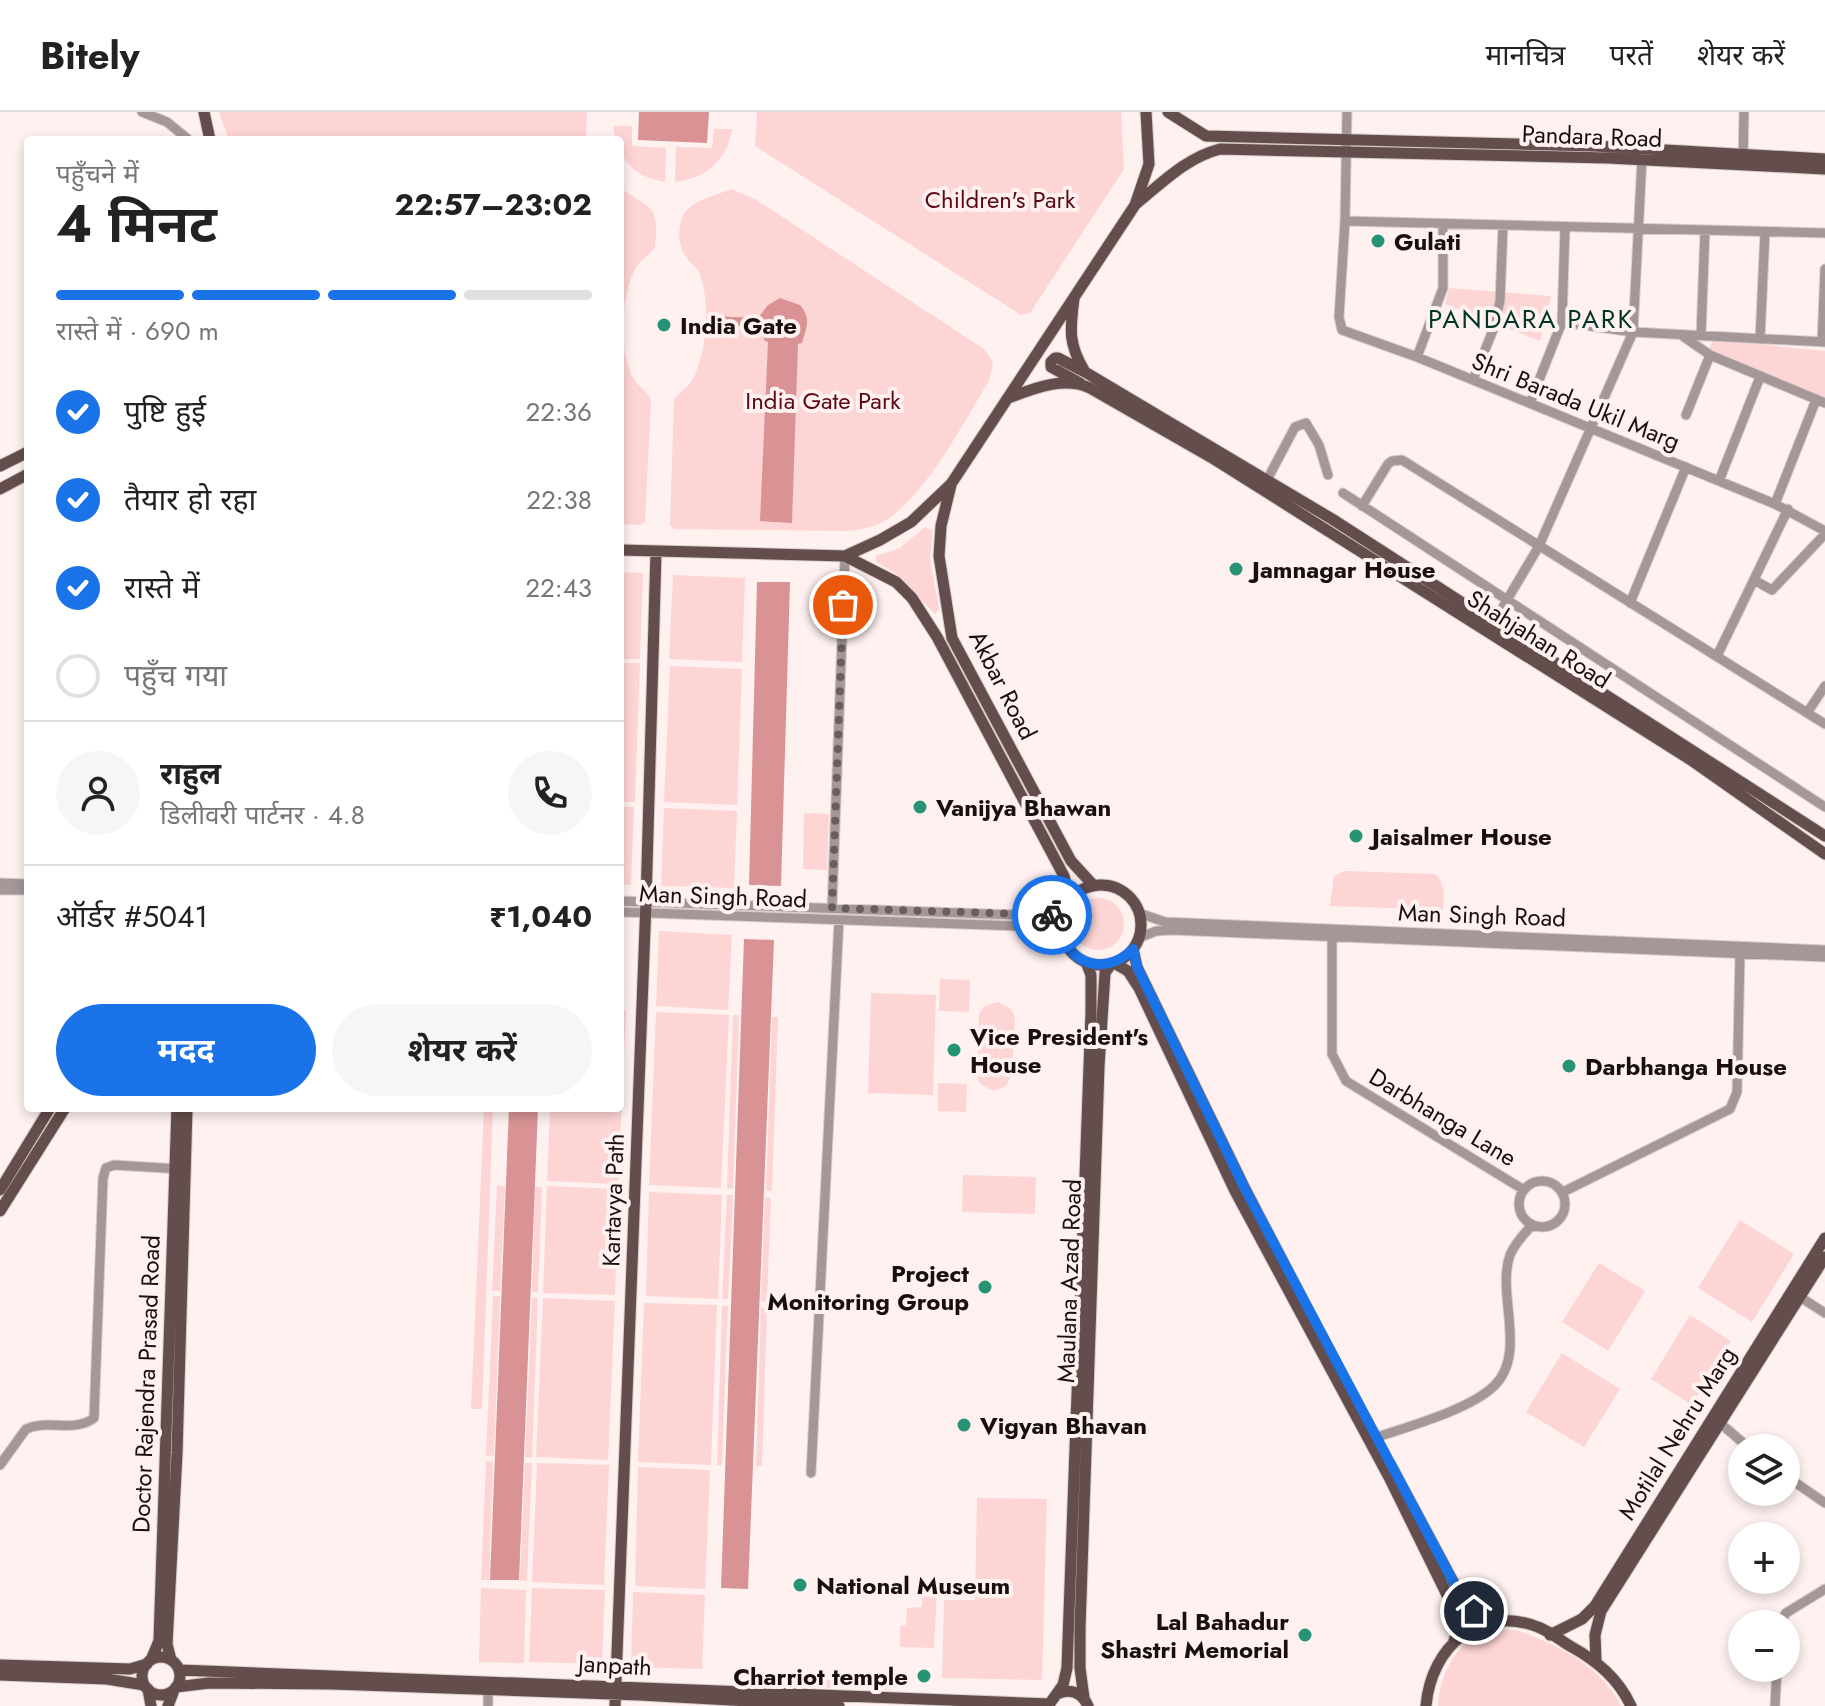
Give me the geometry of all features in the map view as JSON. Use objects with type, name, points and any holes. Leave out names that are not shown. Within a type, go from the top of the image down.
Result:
[{"type":"main road","points":[[204,112],[209,136]]},
{"type":"main road","points":[[624,550],[845,556],[911,522],[951,484],[1135,205],[1149,164],[1146,112]]},
{"type":"main road","name":"Pandara Road","points":[[1168,112],[1206,136],[1642,159],[1825,159]]},
{"type":"main road","name":"Pandara Road","points":[[1135,205],[1185,164],[1201,154],[1220,149],[1346,145],[1594,146],[1825,169]]},
{"type":"main road","points":[[1074,298],[1070,332],[1073,353],[1083,378]]},
{"type":"main road","points":[[1039,353],[1083,378]]},
{"type":"main road","points":[[1011,397],[1044,385],[1083,378]]},
{"type":"main road","name":"Shahjahan Road","points":[[1083,378],[1267,480],[1825,836]]},
{"type":"main road","name":"Shahjahan Road","points":[[1083,378],[1691,760],[1825,854]]},
{"type":"main road","points":[[0,466],[24,454]]},
{"type":"main road","points":[[0,489],[24,476]]},
{"type":"main road","name":"Akbar Road","points":[[951,484],[941,526],[939,556],[952,638],[1071,861],[1094,886]]},
{"type":"main road","name":"Kartavya Path","points":[[616,1696],[646,907],[656,552]]},
{"type":"main road","name":"Akbar Road","points":[[845,556],[896,582],[912,598],[1064,876],[1070,900]]},
{"type":"main road","points":[[931,628],[949,620]]},
{"type":"main road","points":[[1136,943],[1113,963],[1098,965],[1086,962],[1067,946],[1063,935],[1064,912],[1070,900],[1077,893],[1094,886],[1117,888],[1134,903],[1139,915],[1137,967],[1244,1187],[1464,1602],[1489,1621]]},
{"type":"main road","name":"Maulana Azad Road","points":[[1057,1694],[1066,1675],[1070,1604],[1091,1013],[1091,975],[1086,962]]},
{"type":"main road","points":[[1113,963],[1128,971],[1139,988],[1235,1191],[1390,1479],[1453,1607],[1457,1632],[1429,1687],[1425,1704]]},
{"type":"main road","name":"Maulana Azad Road","points":[[1087,1704],[1080,1668],[1080,1628],[1099,1066],[1105,973],[1113,963]]},
{"type":"main road","points":[[0,1190],[48,1112]]},
{"type":"main road","points":[[0,1211],[62,1112]]},
{"type":"main road","name":"Doctor Rajendra Prasad Road","points":[[175,1665],[167,1644],[177,1453],[181,1169],[177,1112]]},
{"type":"main road","name":"Doctor Rajendra Prasad Road","points":[[149,1662],[159,1641],[181,1169],[187,1112]]},
{"type":"main road","name":"Motilal Nehru Marg","points":[[1550,1635],[1582,1619],[1595,1606],[1825,1238]]},
{"type":"main road","name":"Motilal Nehru Marg","points":[[1596,1661],[1595,1635],[1601,1611],[1825,1257]]},
{"type":"main road","points":[[1454,1641],[1469,1628],[1489,1621],[1539,1627],[1596,1661],[1624,1692],[1631,1706]]},
{"type":"main road","points":[[0,1665],[130,1669],[161,1657],[175,1665],[180,1678],[168,1706]]},
{"type":"main road","points":[[149,1662],[142,1674],[151,1706]]},
{"type":"main road","name":"Janpath","points":[[175,1665],[616,1696],[1048,1705]]},
{"type":"main road","points":[[0,1675],[107,1679],[146,1687],[163,1695],[175,1688]]},
{"type":"main road","name":"Janpath","points":[[175,1688],[189,1683],[250,1682],[839,1706]]},
{"type":"main road","points":[[1048,1705],[1057,1694],[1071,1691],[1087,1704]]},
{"type":"street","points":[[142,112],[167,122],[184,136]]},
{"type":"street","name":"Shri Barada Ukil Marg","points":[[1347,112],[1339,317],[1342,330],[1348,335],[1417,357],[1788,509],[1825,532]]},
{"type":"street","points":[[1743,160],[1744,112]]},
{"type":"street","points":[[1494,622],[1539,546],[1633,332],[1642,159]]},
{"type":"street","points":[[1345,221],[1825,233]]},
{"type":"street","points":[[1417,357],[1443,288],[1443,225]]},
{"type":"street","points":[[1473,380],[1493,330],[1500,301],[1503,226]]},
{"type":"street","points":[[1530,403],[1562,322],[1565,228]]},
{"type":"street","points":[[1701,335],[1705,231]]},
{"type":"street","points":[[1760,339],[1765,232]]},
{"type":"street","points":[[1562,322],[1633,332],[1823,342],[1825,269]]},
{"type":"street","points":[[1676,334],[1690,340],[1708,360],[1821,402],[1775,504]]},
{"type":"street","points":[[1686,415],[1708,360]]},
{"type":"street","points":[[1719,481],[1760,377]]},
{"type":"street","points":[[1267,480],[1295,427],[1306,423],[1319,445],[1328,475]]},
{"type":"street","points":[[1362,506],[1388,464],[1402,460],[1825,724]]},
{"type":"street","points":[[1630,603],[1686,467]]},
{"type":"street","points":[[1343,493],[1825,807]]},
{"type":"street","points":[[1717,656],[1788,509]]},
{"type":"street","points":[[1754,580],[1772,590],[1825,532]]},
{"type":"street","points":[[832,908],[845,556]]},
{"type":"street","points":[[1807,713],[1825,686]]},
{"type":"street","points":[[0,883],[24,884]]},
{"type":"street","points":[[0,890],[24,890]]},
{"type":"street","name":"Man Singh Road","points":[[624,902],[646,907],[839,920],[1043,927],[1063,935]]},
{"type":"street","name":"Man Singh Road","points":[[624,911],[646,907],[832,908],[1044,916],[1064,912]]},
{"type":"street","name":"Man Singh Road","points":[[1139,915],[1165,922],[1825,950]]},
{"type":"street","points":[[811,1473],[839,920]]},
{"type":"street","name":"Man Singh Road","points":[[1136,943],[1156,931],[1172,930],[1825,957]]},
{"type":"street","name":"Darbhanga Lane","points":[[1332,936],[1332,1054],[1346,1081],[1524,1190]]},
{"type":"street","points":[[1563,1192],[1730,1109],[1737,1092],[1740,954]]},
{"type":"street","points":[[0,1465],[26,1429],[44,1425],[77,1425],[94,1418],[103,1178],[106,1168],[114,1165],[181,1169]]},
{"type":"street","points":[[1539,1180],[1557,1185],[1566,1201],[1561,1218],[1546,1227],[1532,1225],[1522,1216],[1519,1207],[1524,1190],[1539,1180]]},
{"type":"street","points":[[1375,1438],[1471,1402],[1494,1386],[1502,1375],[1509,1354],[1508,1264],[1515,1245],[1532,1225]]},
{"type":"street","points":[[1800,1297],[1825,1313]]},
{"type":"street","points":[[1720,1423],[1733,1434]]},
{"type":"street","points":[[1800,1486],[1825,1503]]},
{"type":"street","points":[[1791,1610],[1825,1589]]},
{"type":"street","points":[[1775,1706],[1776,1682]]},
{"type":"street","points":[[488,1690],[488,1706]]},
{"type":"green space","points":[[219,112],[587,112],[586,136],[228,136]]},
{"type":"green space","name":"Children's Park","points":[[757,112],[1121,112],[1124,169],[1030,313],[1021,315],[755,146]]},
{"type":"green space","points":[[613,126],[632,126],[632,146],[666,148],[665,182],[641,174],[628,164],[624,157],[624,136],[614,136]]},
{"type":"green space","points":[[714,129],[732,129],[720,159],[696,177],[675,182],[676,147],[712,148]]},
{"type":"green space","name":"India Gate Park","points":[[731,189],[755,199],[984,349],[993,362],[989,381],[931,473],[904,506],[880,524],[848,531],[674,529],[670,525],[674,399],[689,384],[696,371],[706,328],[703,284],[698,270],[682,249],[680,226],[691,206]]},
{"type":"green space","points":[[624,191],[647,205],[656,223],[655,248],[639,264],[632,277],[624,312]]},
{"type":"green space","points":[[1449,288],[1551,296],[1540,341],[1445,304]]},
{"type":"green space","points":[[1713,340],[1825,351],[1825,402],[1708,351]]},
{"type":"green space","points":[[624,344],[634,379],[651,400],[645,522],[640,525],[624,524]]},
{"type":"green space","points":[[925,527],[933,531],[930,558],[939,609],[935,614],[895,573],[876,562],[876,556],[900,548]]},
{"type":"green space","points":[[624,572],[643,573],[640,659],[624,659]]},
{"type":"green space","points":[[673,575],[745,578],[742,662],[669,659]]},
{"type":"green space","points":[[624,663],[640,663],[635,802],[624,802]]},
{"type":"green space","points":[[670,666],[742,669],[737,805],[664,802]]},
{"type":"green space","points":[[624,806],[634,807],[631,885],[624,884]]},
{"type":"green space","points":[[664,808],[737,811],[734,888],[661,886]]},
{"type":"green space","points":[[804,813],[829,814],[827,870],[803,869]]},
{"type":"green space","points":[[1345,871],[1435,874],[1443,886],[1443,910],[1330,906],[1334,876]]},
{"type":"green space","points":[[1098,898],[1117,905],[1124,924],[1117,943],[1098,950],[1079,943],[1072,924],[1079,905]]},
{"type":"green space","points":[[659,931],[732,935],[728,1010],[656,1006]]},
{"type":"green space","points":[[940,979],[970,980],[969,1012],[939,1011]]},
{"type":"green space","points":[[871,993],[936,995],[933,1095],[868,1093]]},
{"type":"green space","points":[[998,1002],[1010,1008],[1015,1016],[1012,1074],[1006,1086],[994,1091],[981,1085],[977,1077],[979,1014],[985,1006]]},
{"type":"green space","points":[[624,1011],[626,1011],[624,1054]]},
{"type":"green space","points":[[656,1012],[729,1015],[721,1188],[649,1185]]},
{"type":"green space","points":[[733,1015],[739,1015],[733,1189],[727,1188]]},
{"type":"green space","points":[[772,1017],[778,1017],[772,1191],[766,1190]]},
{"type":"green space","points":[[938,1083],[967,1084],[966,1112],[938,1111]]},
{"type":"green space","points":[[484,1112],[493,1112],[482,1409],[471,1409]]},
{"type":"green space","points":[[550,1112],[621,1112],[618,1184],[547,1181]]},
{"type":"green space","points":[[963,1175],[1036,1177],[1035,1214],[962,1212]]},
{"type":"green space","points":[[497,1185],[505,1186],[500,1291],[492,1291]]},
{"type":"green space","points":[[547,1186],[619,1189],[615,1295],[543,1293]]},
{"type":"green space","points":[[535,1187],[542,1187],[538,1292],[532,1292]]},
{"type":"green space","points":[[649,1192],[722,1195],[718,1299],[646,1296]]},
{"type":"green space","points":[[727,1195],[733,1195],[728,1299],[722,1299]]},
{"type":"green space","points":[[765,1198],[771,1198],[767,1302],[761,1301]]},
{"type":"green space","points":[[1740,1220],[1794,1254],[1752,1322],[1698,1288]]},
{"type":"green space","points":[[1599,1263],[1645,1291],[1608,1351],[1562,1322]]},
{"type":"green space","points":[[493,1296],[500,1296],[494,1456],[486,1456]]},
{"type":"green space","points":[[532,1298],[538,1298],[532,1458],[525,1457]]},
{"type":"green space","points":[[543,1298],[615,1301],[608,1460],[536,1457]]},
{"type":"green space","points":[[644,1303],[717,1305],[711,1465],[638,1462]]},
{"type":"green space","points":[[722,1306],[728,1306],[722,1465],[717,1465]]},
{"type":"green space","points":[[761,1308],[767,1308],[762,1466],[756,1466]]},
{"type":"green space","points":[[1690,1315],[1731,1341],[1692,1405],[1651,1379]]},
{"type":"green space","points":[[1562,1353],[1620,1389],[1584,1447],[1526,1412]]},
{"type":"green space","points":[[486,1461],[493,1462],[489,1580],[481,1580]]},
{"type":"green space","points":[[525,1463],[532,1463],[527,1581],[520,1581]]},
{"type":"green space","points":[[537,1463],[609,1465],[604,1585],[532,1582]]},
{"type":"green space","points":[[638,1467],[710,1470],[705,1589],[635,1586]]},
{"type":"green space","points":[[977,1498],[1047,1499],[1042,1680],[942,1678],[944,1600],[975,1600]]},
{"type":"green space","points":[[923,1587],[937,1588],[934,1648],[900,1647],[900,1626],[906,1625],[907,1608],[922,1607]]},
{"type":"green space","points":[[481,1588],[526,1590],[524,1663],[479,1662]]},
{"type":"green space","points":[[532,1588],[605,1590],[602,1664],[529,1662]]},
{"type":"green space","points":[[633,1592],[705,1595],[702,1669],[631,1667]]},
{"type":"green space","points":[[1516,1630],[1561,1649],[1590,1668],[1613,1692],[1621,1706],[1438,1706],[1445,1673],[1465,1645],[1488,1632]]},
{"type":"green space","points":[[788,1675],[892,1679],[891,1690],[787,1686]]},
{"type":"shaded area","points":[[639,112],[709,112],[707,143],[638,140]]},
{"type":"shaded area","points":[[780,298],[800,305],[807,319],[802,343],[798,344],[792,523],[760,521],[768,342],[757,327],[712,325],[712,316],[758,318],[768,305]]},
{"type":"shaded area","points":[[757,582],[790,582],[781,886],[749,885]]},
{"type":"shaded area","points":[[744,939],[774,940],[748,1589],[721,1588]]},
{"type":"shaded area","points":[[509,1112],[538,1112],[519,1580],[490,1580]]},
{"type":"way so far","points":[[843,605],[832,908],[1052,915]]},
{"type":"place","name":"Gulati","points":[[1378,241]]},
{"type":"place","name":"India Gate","points":[[664,325]]},
{"type":"place","name":"Jamnagar House","points":[[1236,569]]},
{"type":"place","name":"Vanijya Bhawan","points":[[920,807]]},
{"type":"place","name":"Jaisalmer House","points":[[1356,836]]},
{"type":"place","name":"Vice President's House","points":[[954,1050]]},
{"type":"place","name":"Darbhanga House","points":[[1569,1066]]},
{"type":"place","name":"Project Monitoring Group","points":[[985,1287]]},
{"type":"place","name":"Vigyan Bhavan","points":[[964,1425]]},
{"type":"place","name":"National Museum","points":[[800,1585]]},
{"type":"place","name":"Lal Bahadur Shastri Memorial","points":[[1305,1635]]},
{"type":"place","name":"Charriot temple","points":[[924,1676]]},
{"type":"district","name":"PANDARA PARK","points":[[1531,319]]},
{"type":"route","points":[[1052,915],[1064,912],[1061,922],[1067,946],[1086,962],[1111,964],[1133,949],[1133,959],[1244,1187],[1375,1438],[1464,1602],[1474,1611]]}]
